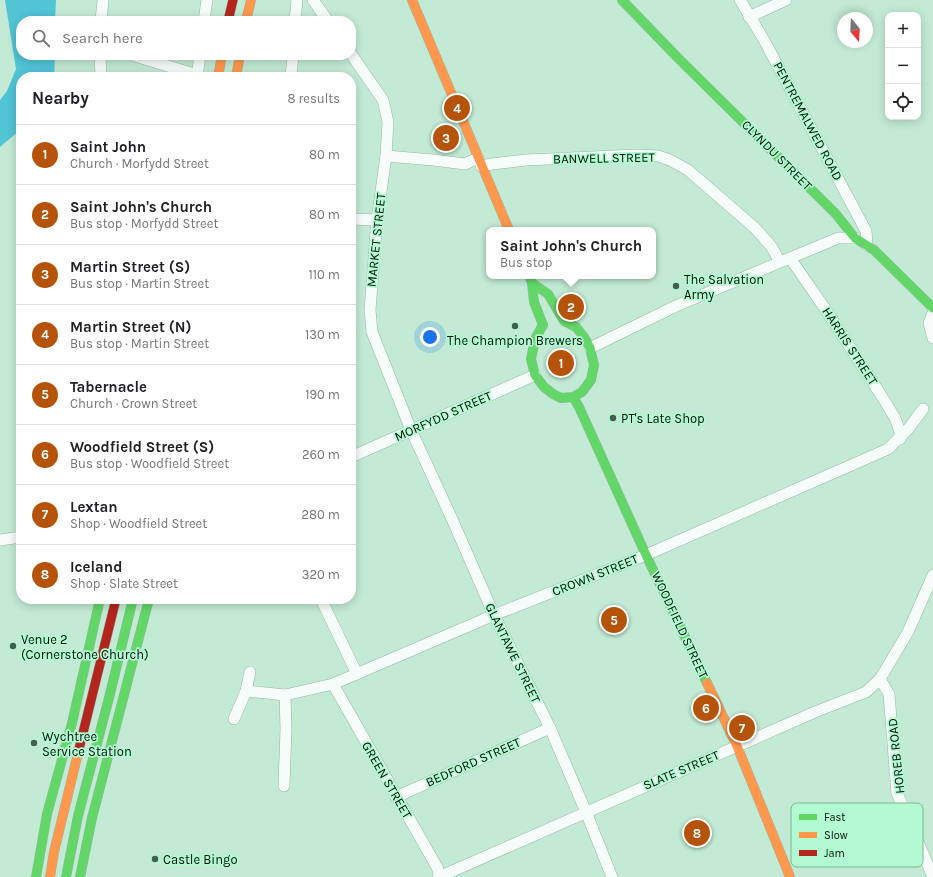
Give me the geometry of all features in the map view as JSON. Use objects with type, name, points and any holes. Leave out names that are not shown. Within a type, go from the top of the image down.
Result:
[{"type":"main road","points":[[229,16],[233,0]]},
{"type":"main road","points":[[247,16],[251,0]]},
{"type":"main road","points":[[412,0],[508,227]]},
{"type":"main road","name":"CLYNDU STREET","points":[[622,0],[678,58],[835,213],[855,238],[874,250],[933,308]]},
{"type":"main road","points":[[219,72],[221,60]]},
{"type":"main road","points":[[237,72],[239,60]]},
{"type":"main road","points":[[530,280],[548,294],[554,323]]},
{"type":"main road","points":[[530,280],[534,302],[554,323],[576,327],[590,348],[594,365],[592,380],[582,392],[573,397],[561,398],[553,394],[535,375],[531,359],[535,339],[554,323]]},
{"type":"main road","name":"WOODFIELD STREET","points":[[573,397],[737,746],[790,877]]},
{"type":"main road","points":[[36,877],[47,814],[72,723],[99,604]]},
{"type":"main road","points":[[50,877],[54,852],[115,604]]},
{"type":"main road","points":[[66,877],[78,816],[132,604]]},
{"type":"main road","points":[[80,877],[92,818],[148,604]]},
{"type":"street","points":[[101,16],[103,0]]},
{"type":"street","points":[[205,16],[207,0]]},
{"type":"street","points":[[295,16],[297,0]]},
{"type":"street","points":[[313,0],[324,16]]},
{"type":"street","name":"PENTREMALWED ROAD","points":[[740,0],[764,40],[866,230],[867,245]]},
{"type":"street","points":[[749,17],[786,0]]},
{"type":"street","points":[[100,60],[101,72]]},
{"type":"street","points":[[147,60],[185,72]]},
{"type":"street","points":[[198,72],[199,60]]},
{"type":"street","points":[[291,72],[292,60]]},
{"type":"street","name":"MARKET STREET","points":[[355,60],[384,100],[388,122],[386,156],[377,220],[370,310],[372,332],[411,430]]},
{"type":"street","name":"BANWELL STREET","points":[[386,156],[465,164],[480,162],[492,164],[526,160],[658,156],[670,160],[688,170],[755,228],[785,260]]},
{"type":"street","points":[[356,219],[377,220]]},
{"type":"street","points":[[590,348],[676,306],[838,238],[855,238]]},
{"type":"street","name":"HARRIS STREET","points":[[785,260],[800,274],[826,310],[882,395],[895,418],[900,432],[900,439]]},
{"type":"street","points":[[933,313],[929,323],[933,338]]},
{"type":"street","name":"MORFYDD STREET","points":[[356,455],[535,375]]},
{"type":"street","name":"CROWN STREET","points":[[246,691],[285,695],[333,684],[494,615],[646,554],[888,449],[910,428],[923,410]]},
{"type":"street","name":"GLANTAWE STREET","points":[[411,430],[494,615],[550,728],[612,877]]},
{"type":"street","points":[[0,540],[16,538]]},
{"type":"street","name":"SLATE STREET","points":[[439,877],[815,712],[866,692],[880,679],[908,632],[933,575]]},
{"type":"street","points":[[323,604],[357,674]]},
{"type":"street","points":[[234,719],[246,691],[250,672]]},
{"type":"street","name":"HOREB ROAD","points":[[880,679],[889,694],[898,793],[902,803]]},
{"type":"street","name":"GREEN STREET","points":[[333,684],[438,869],[439,877]]},
{"type":"street","points":[[284,786],[286,729],[285,695]]},
{"type":"street","name":"BEDFORD STREET","points":[[396,796],[550,728]]},
{"type":"street","name":"HOREB ROAD","points":[[923,853],[933,877]]},
{"type":"water","points":[[5,0],[56,0],[55,16],[16,16],[16,60],[55,60],[54,72],[16,72],[16,133],[0,147],[0,100],[7,91],[16,69]]},
{"type":"traffic: fast","points":[[622,0],[678,58],[835,213],[855,238],[874,250],[933,308]]},
{"type":"traffic: fast","points":[[530,279],[534,302],[543,325]]},
{"type":"traffic: fast","points":[[532,283],[548,294],[564,321],[576,327],[590,348],[594,365],[591,380],[582,392],[573,397],[561,398],[553,394],[544,387],[535,375],[531,359],[535,339],[543,325]]},
{"type":"traffic: fast","points":[[573,397],[707,683]]},
{"type":"traffic: fast","points":[[36,877],[47,814],[72,723],[99,604]]},
{"type":"traffic: fast","points":[[66,877],[78,816],[132,604]]},
{"type":"traffic: fast","points":[[80,877],[92,818],[148,604]]},
{"type":"traffic: slow","points":[[247,16],[251,0]]},
{"type":"traffic: slow","points":[[412,0],[508,227]]},
{"type":"traffic: slow","points":[[219,72],[221,60]]},
{"type":"traffic: slow","points":[[237,72],[239,60]]},
{"type":"traffic: slow","points":[[707,683],[737,746],[790,877]]},
{"type":"traffic: slow","points":[[50,877],[54,852],[79,749]]},
{"type":"traffic: jam","points":[[229,16],[233,0]]},
{"type":"traffic: jam","points":[[79,749],[115,604]]},
{"type":"place","name":"Martin Street (N)","points":[[457,108]]},
{"type":"place","name":"Martin Street (S)","points":[[446,138]]},
{"type":"place","name":"The Salvation Army","points":[[676,286]]},
{"type":"place","name":"Saint John's Church","points":[[571,307]]},
{"type":"place","name":"The Champion Brewers","points":[[515,326]]},
{"type":"place","name":"Saint John","points":[[561,363]]},
{"type":"place","name":"PT's Late Shop","points":[[613,418]]},
{"type":"place","name":"Tabernacle","points":[[614,620]]},
{"type":"place","name":"Venue 2 (Cornerstone Church)","points":[[13,646]]},
{"type":"place","name":"Woodfield Street (S)","points":[[706,708]]},
{"type":"place","name":"Lextan","points":[[742,728]]},
{"type":"place","name":"Wychtree Service Station","points":[[34,743]]},
{"type":"place","name":"Iceland","points":[[697,833]]},
{"type":"place","name":"Castle Bingo","points":[[155,859]]}]
